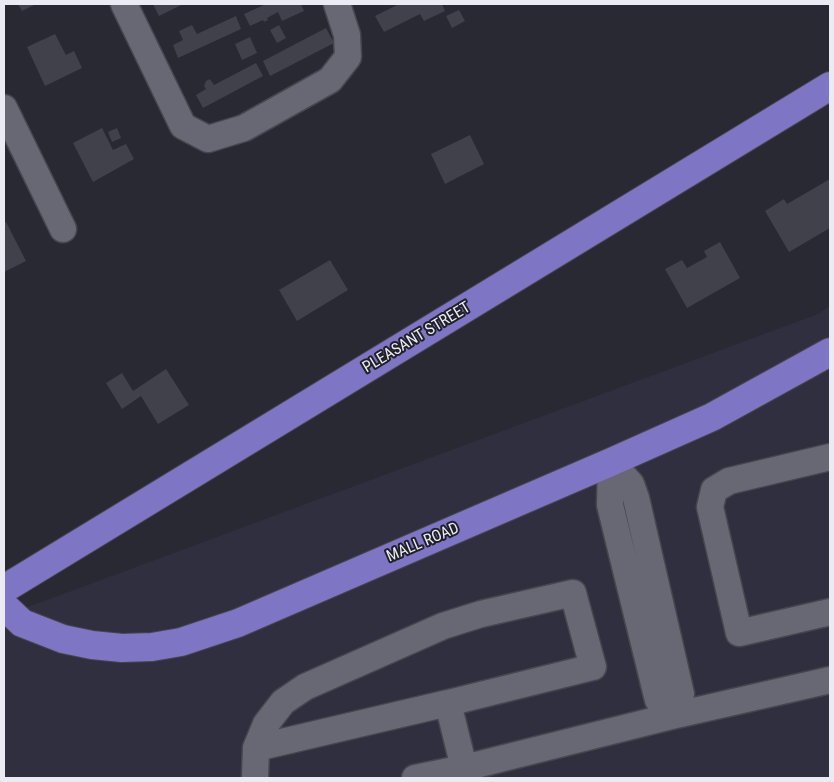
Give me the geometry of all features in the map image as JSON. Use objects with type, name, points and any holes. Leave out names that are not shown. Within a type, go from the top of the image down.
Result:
[{"type":"main road","name":"PLEASANT STREET","points":[[4,589],[830,86]]},
{"type":"main road","name":"MALL ROAD","points":[[4,606],[22,624],[63,639],[92,645],[122,648],[152,647],[181,642],[238,623],[712,417],[830,352]]},
{"type":"street","points":[[124,4],[183,126],[208,138],[244,128],[330,80],[348,57],[347,35],[337,4]]},
{"type":"street","points":[[4,108],[63,229]]},
{"type":"street","points":[[830,457],[729,481],[714,490],[710,508],[739,633],[830,612]]},
{"type":"street","points":[[611,462],[631,484],[636,498],[681,694],[672,716]]},
{"type":"street","points":[[255,778],[256,748],[266,724],[283,702],[305,687],[443,626],[481,614],[573,593],[593,667],[256,748]]},
{"type":"street","points":[[416,778],[830,680]]},
{"type":"street","points":[[448,703],[464,768]]},
{"type":"shaded area","points":[[830,306],[830,778],[4,778],[4,616],[818,314]]},
{"type":"building","points":[[18,4],[36,4],[22,11]]},
{"type":"building","points":[[153,4],[183,4],[159,16]]},
{"type":"building","points":[[266,4],[301,4],[304,11],[282,21],[278,12],[267,18],[268,20],[264,22],[263,20],[250,26],[244,14]]},
{"type":"building","points":[[399,4],[442,4],[445,11],[424,21],[420,14],[384,32],[375,16]]},
{"type":"building","points":[[459,10],[465,21],[452,28],[446,16]]},
{"type":"building","points":[[236,16],[241,29],[178,58],[173,45],[183,40],[179,31],[192,25],[197,34]]},
{"type":"building","points":[[279,25],[286,38],[277,43],[270,30]]},
{"type":"building","points":[[326,28],[334,43],[270,76],[263,61]]},
{"type":"building","points":[[55,34],[66,55],[74,51],[82,68],[45,86],[27,47]]},
{"type":"building","points":[[250,37],[257,53],[242,60],[235,44]]},
{"type":"building","points":[[256,63],[263,76],[203,108],[196,95],[206,89],[204,86],[206,81],[210,79],[214,85]]},
{"type":"building","points":[[102,128],[113,150],[126,144],[134,159],[93,182],[73,143]]},
{"type":"building","points":[[117,128],[121,138],[112,142],[108,132]]},
{"type":"building","points":[[470,135],[484,164],[445,184],[431,154]]},
{"type":"building","points":[[830,179],[830,228],[789,252],[765,211],[784,199],[787,204]]},
{"type":"building","points":[[6,222],[26,261],[4,272],[4,223]]},
{"type":"building","points":[[720,242],[740,278],[687,308],[665,269],[682,260],[687,268],[707,257],[704,251]]},
{"type":"building","points":[[330,260],[348,290],[297,321],[279,290]]},
{"type":"building","points":[[166,369],[189,405],[158,424],[141,396],[122,409],[106,383],[122,373],[133,391]]}]
